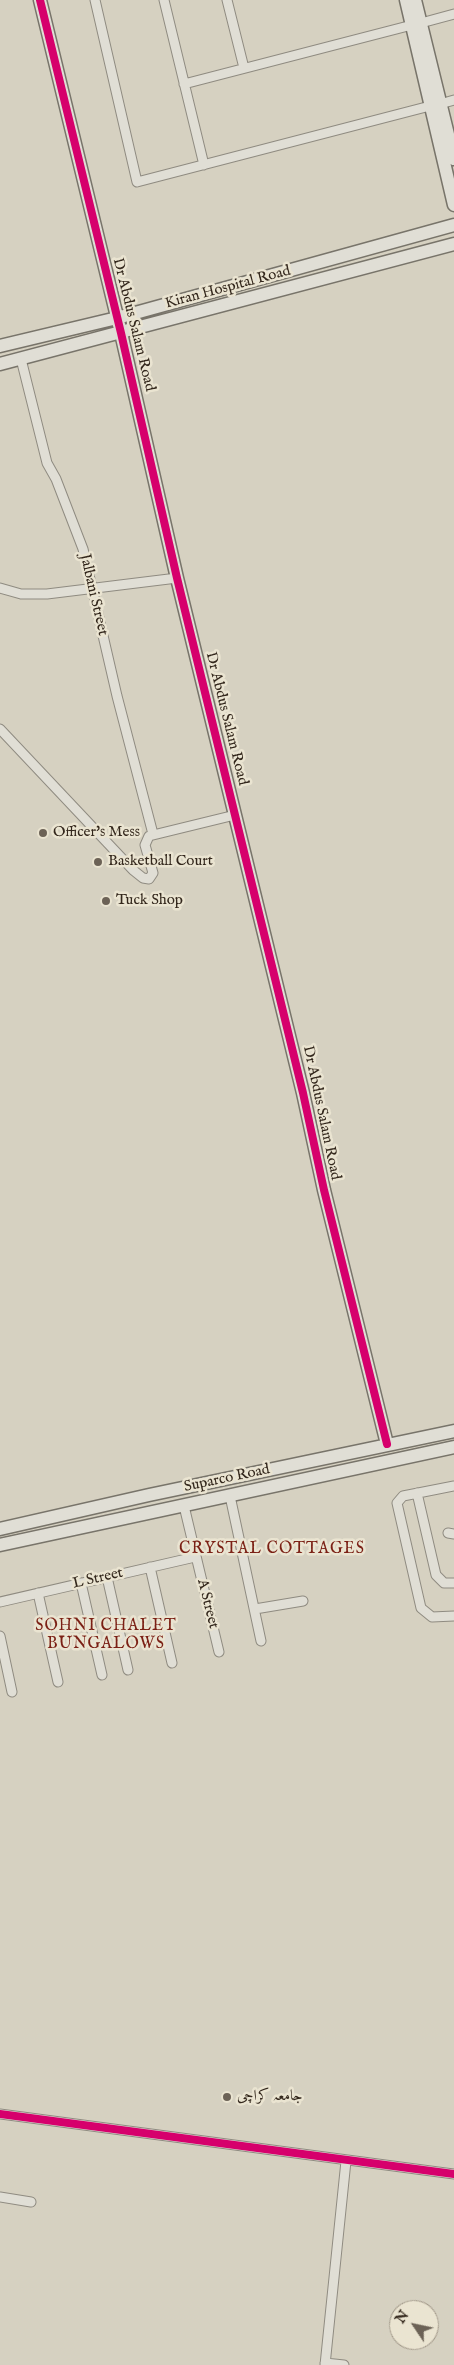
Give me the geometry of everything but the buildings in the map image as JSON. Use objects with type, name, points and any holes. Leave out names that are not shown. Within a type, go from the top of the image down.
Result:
[{"type":"main road","name":"Dr Abdus Salam Road","points":[[40,0],[121,333],[177,578],[303,1093],[324,1190],[387,1444]]},
{"type":"main road","points":[[406,0],[416,24],[451,162],[453,199]]},
{"type":"main road","points":[[415,0],[416,24]]},
{"type":"main road","name":"Kiran Hospital Road","points":[[0,346],[117,318],[454,225]]},
{"type":"main road","name":"Kiran Hospital Road","points":[[0,364],[454,244]]},
{"type":"main road","points":[[385,245],[388,262]]},
{"type":"main road","name":"Suparco Road","points":[[0,1530],[387,1444],[454,1431]]},
{"type":"main road","name":"Suparco Road","points":[[0,1546],[90,1525],[454,1448]]},
{"type":"main road","points":[[86,1510],[90,1525]]},
{"type":"street","points":[[95,0],[137,182],[454,100]]},
{"type":"street","points":[[164,0],[204,165]]},
{"type":"street","points":[[227,0],[244,68]]},
{"type":"street","points":[[184,84],[454,14]]},
{"type":"street","name":"Jalbani Street","points":[[20,359],[47,463],[56,480],[83,549],[91,588],[153,834]]},
{"type":"street","points":[[0,588],[21,594],[46,594],[177,578]]},
{"type":"street","points":[[0,729],[133,870],[146,879],[151,878],[154,873],[145,845],[147,839],[153,834],[235,815]]},
{"type":"street","points":[[454,1486],[403,1496],[396,1503],[421,1608],[432,1617],[454,1616]]},
{"type":"street","points":[[418,1493],[436,1575],[444,1583],[454,1583]]},
{"type":"street","points":[[230,1496],[261,1641]]},
{"type":"street","name":"A Street","points":[[184,1506],[219,1652]]},
{"type":"street","name":"L Street","points":[[0,1602],[195,1557]]},
{"type":"street","points":[[150,1567],[172,1663]]},
{"type":"street","points":[[107,1577],[128,1670]]},
{"type":"street","points":[[80,1583],[102,1676]]},
{"type":"street","points":[[38,1593],[58,1682]]},
{"type":"street","points":[[254,1609],[303,1601]]},
{"type":"street","points":[[0,1636],[12,1692]]},
{"type":"street","points":[[0,2114],[454,2174]]},
{"type":"street","points":[[344,2365],[325,2364],[346,2160]]},
{"type":"street","points":[[0,2197],[31,2202]]},
{"type":"cycle path","points":[[40,0],[121,333],[177,578],[303,1093],[324,1190],[387,1444]]},
{"type":"cycle path","points":[[0,2114],[454,2174]]},
{"type":"place","name":"Officer's Mess","points":[[43,833]]},
{"type":"place","name":"Basketball Court","points":[[98,862]]},
{"type":"place","name":"Tuck Shop","points":[[106,901]]},
{"type":"place","name":"جامعہ کراچی","points":[[227,2097]]},
{"type":"district","name":"CRYSTAL COTTAGES","points":[[272,1550]]},
{"type":"district","name":"SOHNI CHALET BUNGALOWS","points":[[106,1636]]}]
